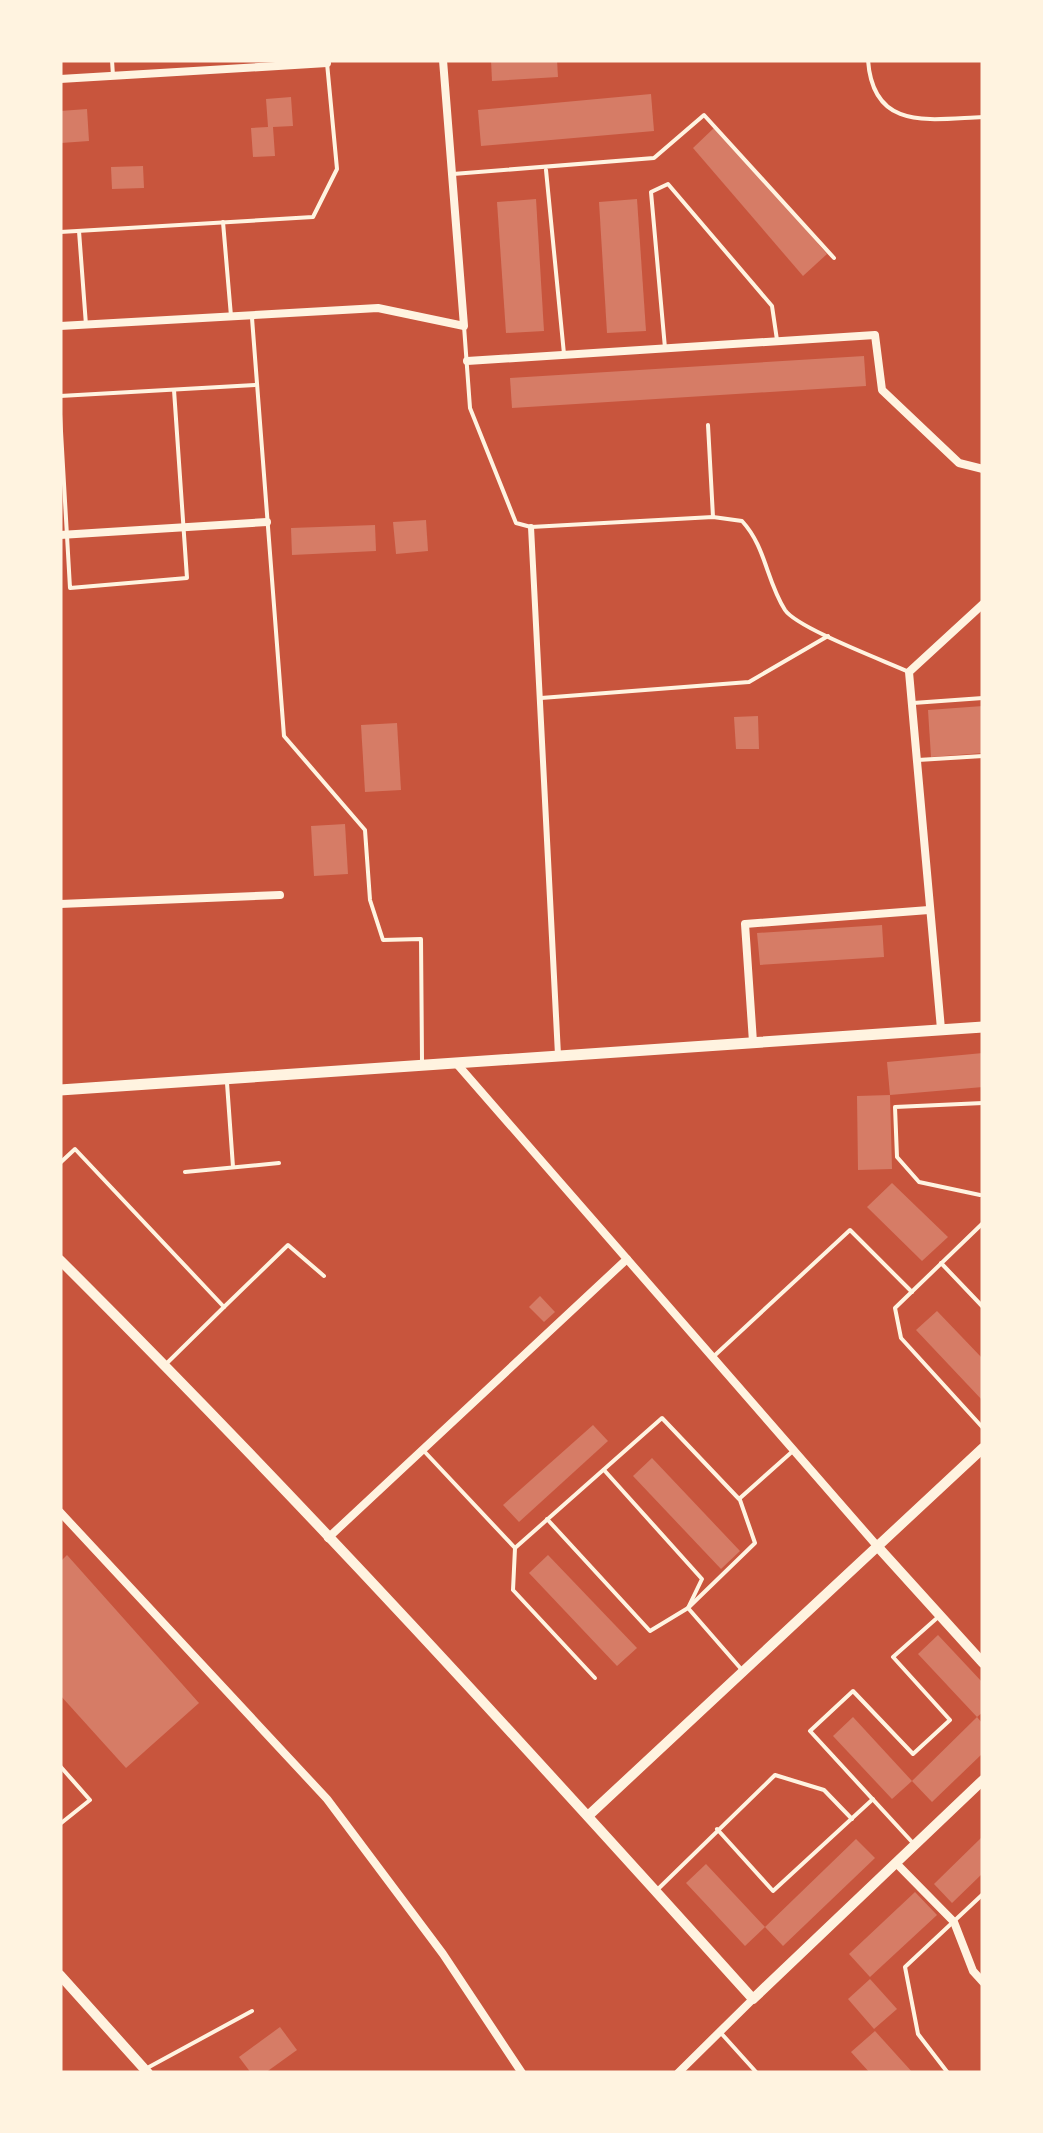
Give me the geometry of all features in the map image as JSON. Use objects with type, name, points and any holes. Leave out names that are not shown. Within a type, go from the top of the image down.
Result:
[{"type":"main road","points":[[60,1090],[983,1026]]},
{"type":"street","points":[[60,326],[378,308],[464,326],[443,60]]},
{"type":"street","points":[[60,79],[328,63]]},
{"type":"street","points":[[466,360],[875,334],[882,390],[959,464],[983,469]]},
{"type":"street","points":[[63,535],[267,522]]},
{"type":"street","points":[[531,527],[558,1056]]},
{"type":"street","points":[[941,1030],[909,672],[983,604]]},
{"type":"street","points":[[60,904],[280,895]]},
{"type":"street","points":[[753,1042],[745,924],[930,910]]},
{"type":"street","points":[[456,1062],[983,1663]]},
{"type":"street","points":[[328,1538],[627,1258]]},
{"type":"street","points":[[60,1260],[166,1365],[588,1816],[752,1998]]},
{"type":"street","points":[[588,1816],[983,1448]]},
{"type":"street","points":[[60,1512],[327,1799],[442,1954],[522,2073]]},
{"type":"street","points":[[678,2073],[983,1780]]},
{"type":"street","points":[[896,1863],[954,1922],[974,1971],[983,1982]]},
{"type":"street","points":[[61,1979],[145,2072]]},
{"type":"lane","points":[[112,60],[113,76]]},
{"type":"lane","points":[[868,60],[870,76],[884,103],[906,120],[983,117]]},
{"type":"lane","points":[[60,232],[313,216],[337,169],[328,63]]},
{"type":"lane","points":[[452,174],[654,158],[704,115],[834,258]]},
{"type":"lane","points":[[546,168],[564,354]]},
{"type":"lane","points":[[665,348],[651,192],[668,184],[772,306],[777,341]]},
{"type":"lane","points":[[224,222],[231,316]]},
{"type":"lane","points":[[79,231],[86,325]]},
{"type":"lane","points":[[252,315],[284,736],[365,830],[370,900],[383,940],[421,939],[422,1065]]},
{"type":"lane","points":[[464,326],[470,408],[516,523],[531,527],[713,517],[742,521],[760,541],[770,578],[787,614],[909,672]]},
{"type":"lane","points":[[60,396],[257,384]]},
{"type":"lane","points":[[60,414],[63,535],[70,588],[187,578],[174,390]]},
{"type":"lane","points":[[708,425],[713,517]]},
{"type":"lane","points":[[541,698],[749,682],[828,636]]},
{"type":"lane","points":[[911,703],[983,698]]},
{"type":"lane","points":[[915,761],[983,756]]},
{"type":"lane","points":[[227,1078],[234,1167]]},
{"type":"lane","points":[[983,1102],[895,1107],[897,1157],[919,1182],[982,1194],[983,1209]]},
{"type":"lane","points":[[60,1163],[74,1149],[224,1307]]},
{"type":"lane","points":[[185,1172],[279,1163]]},
{"type":"lane","points":[[983,1223],[894,1308],[901,1338],[983,1428]]},
{"type":"lane","points":[[713,1357],[850,1230],[912,1292]]},
{"type":"lane","points":[[166,1365],[288,1245],[324,1276]]},
{"type":"lane","points":[[941,1264],[983,1306]]},
{"type":"lane","points":[[548,1519],[650,1631],[688,1608],[755,1542],[740,1498],[662,1418],[548,1519],[516,1548],[513,1590],[595,1678]]},
{"type":"lane","points":[[422,1450],[516,1548]]},
{"type":"lane","points":[[740,1498],[794,1450]]},
{"type":"lane","points":[[604,1470],[702,1579],[688,1608]]},
{"type":"lane","points":[[688,1608],[744,1672]]},
{"type":"lane","points":[[915,1845],[810,1730],[852,1691],[913,1754],[950,1720],[893,1658],[940,1615]]},
{"type":"lane","points":[[60,1766],[90,1800],[60,1824]]},
{"type":"lane","points":[[656,1892],[716,1828],[775,1775],[824,1790],[852,1819]]},
{"type":"lane","points":[[716,1828],[773,1891],[873,1799]]},
{"type":"lane","points":[[948,2073],[918,2034],[905,1968],[983,1894]]},
{"type":"lane","points":[[145,2072],[252,2011]]},
{"type":"lane","points":[[720,2032],[757,2073]]},
{"type":"building","points":[[491,60],[557,60],[558,77],[492,81]]},
{"type":"building","points":[[651,94],[654,131],[481,146],[478,110]]},
{"type":"building","points":[[291,97],[293,126],[273,127],[275,156],[253,157],[251,128],[268,127],[266,99]]},
{"type":"building","points":[[87,109],[89,141],[61,143],[60,111]]},
{"type":"building","points":[[716,126],[827,254],[803,276],[693,148]]},
{"type":"building","points":[[143,166],[144,188],[112,189],[111,167]]},
{"type":"building","points":[[536,199],[544,331],[506,333],[497,202]]},
{"type":"building","points":[[637,199],[646,331],[607,333],[599,202]]},
{"type":"building","points":[[864,356],[866,386],[512,408],[510,378]]},
{"type":"building","points":[[426,520],[428,551],[396,554],[393,522]]},
{"type":"building","points":[[375,525],[376,551],[292,555],[291,528]]},
{"type":"building","points":[[983,706],[983,753],[931,757],[928,710]]},
{"type":"building","points":[[758,716],[759,749],[736,749],[734,717]]},
{"type":"building","points":[[397,723],[401,790],[365,792],[361,725]]},
{"type":"building","points":[[345,824],[348,874],[314,876],[311,826]]},
{"type":"building","points":[[882,925],[884,957],[760,965],[757,933]]},
{"type":"building","points":[[983,1053],[983,1087],[890,1095],[887,1062]]},
{"type":"building","points":[[890,1095],[892,1169],[858,1170],[857,1096]]},
{"type":"building","points":[[892,1183],[948,1237],[922,1261],[867,1207]]},
{"type":"building","points":[[540,1296],[555,1312],[544,1322],[529,1307]]},
{"type":"building","points":[[937,1311],[983,1359],[983,1401],[916,1330]]},
{"type":"building","points":[[593,1425],[608,1441],[519,1522],[503,1505]]},
{"type":"building","points":[[652,1458],[740,1551],[721,1569],[633,1476]]},
{"type":"building","points":[[67,1555],[199,1703],[126,1768],[60,1695],[60,1562]]},
{"type":"building","points":[[548,1555],[637,1648],[617,1666],[529,1573]]},
{"type":"building","points":[[938,1635],[983,1683],[983,1712],[977,1717],[918,1654]]},
{"type":"building","points":[[853,1717],[912,1781],[892,1799],[833,1736]]},
{"type":"building","points":[[977,1717],[983,1724],[983,1753],[932,1802],[912,1781]]},
{"type":"building","points":[[983,1836],[983,1873],[952,1903],[934,1884]]},
{"type":"building","points":[[856,1839],[875,1858],[783,1946],[765,1927]]},
{"type":"building","points":[[706,1864],[765,1927],[745,1946],[686,1883]]},
{"type":"building","points":[[915,1892],[937,1915],[870,1977],[849,1954]]},
{"type":"building","points":[[870,1979],[897,2009],[874,2029],[848,1999]]},
{"type":"building","points":[[280,2027],[297,2050],[265,2073],[251,2073],[239,2057]]},
{"type":"building","points":[[875,2031],[913,2073],[870,2073],[851,2052]]}]
